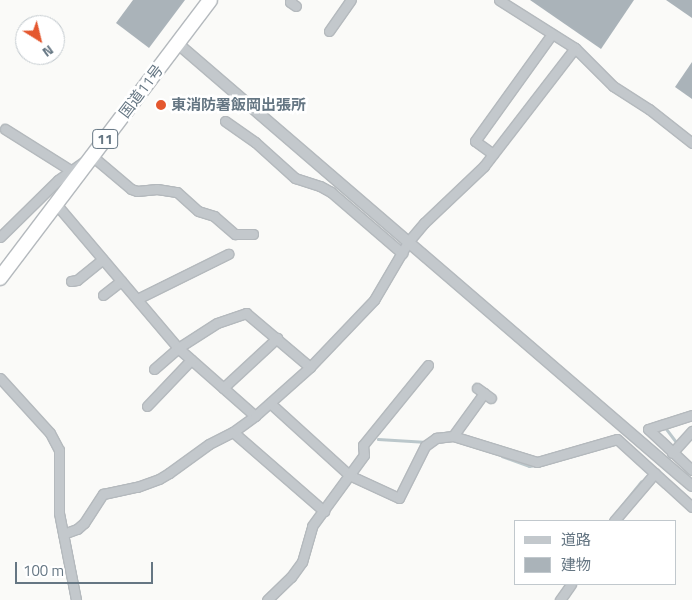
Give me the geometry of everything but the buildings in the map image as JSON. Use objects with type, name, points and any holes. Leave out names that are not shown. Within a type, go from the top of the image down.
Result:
[{"type":"highway","name":"国道11号","points":[[0,278],[210,0]]},
{"type":"street","points":[[329,31],[351,0]]},
{"type":"street","points":[[499,0],[575,48],[613,86],[692,143]]},
{"type":"street","points":[[494,154],[475,141],[552,34]]},
{"type":"street","points":[[178,43],[692,486]]},
{"type":"street","points":[[63,534],[77,529],[84,523],[103,494],[159,479],[209,444],[233,432],[255,416],[310,367],[374,300],[408,242],[424,223],[469,182],[494,154],[575,48]]},
{"type":"street","points":[[225,121],[255,142],[295,178],[320,186],[331,192],[402,253]]},
{"type":"street","points":[[5,129],[70,170]]},
{"type":"street","points":[[0,237],[70,170],[92,156],[131,189],[137,191],[157,189],[177,192],[198,211],[214,216],[235,234],[253,234]]},
{"type":"street","points":[[56,204],[178,348],[255,416]]},
{"type":"street","points":[[137,299],[228,254]]},
{"type":"street","points":[[71,281],[77,280],[103,260]]},
{"type":"street","points":[[103,295],[121,280]]},
{"type":"street","points":[[154,368],[178,348],[216,323],[246,313],[310,367]]},
{"type":"street","points":[[223,388],[277,338]]},
{"type":"street","points":[[147,406],[191,360]]},
{"type":"street","points":[[267,600],[291,577],[302,562],[308,535],[364,455],[363,445],[428,365]]},
{"type":"street","points":[[0,378],[55,441],[60,462],[60,513],[76,600]]},
{"type":"street","points":[[452,436],[484,393]]},
{"type":"street","points":[[270,403],[350,475],[399,498],[429,443],[436,438],[452,436],[537,462],[617,439],[692,507]]},
{"type":"street","points":[[692,415],[648,429],[692,470]]},
{"type":"street","points":[[672,453],[692,431]]},
{"type":"street","points":[[233,432],[324,511]]},
{"type":"street","points":[[642,461],[660,441]]},
{"type":"street","points":[[615,520],[655,473]]},
{"type":"street","points":[[560,600],[570,585]]},
{"type":"waterway","points":[[665,427],[677,443]]},
{"type":"waterway","points":[[378,439],[427,442]]},
{"type":"waterway","points":[[502,456],[529,466],[545,464]]},
{"type":"waterway","points":[[619,509],[641,482]]},
{"type":"place","name":"東消防署飯岡出張所","points":[[161,105]]}]
